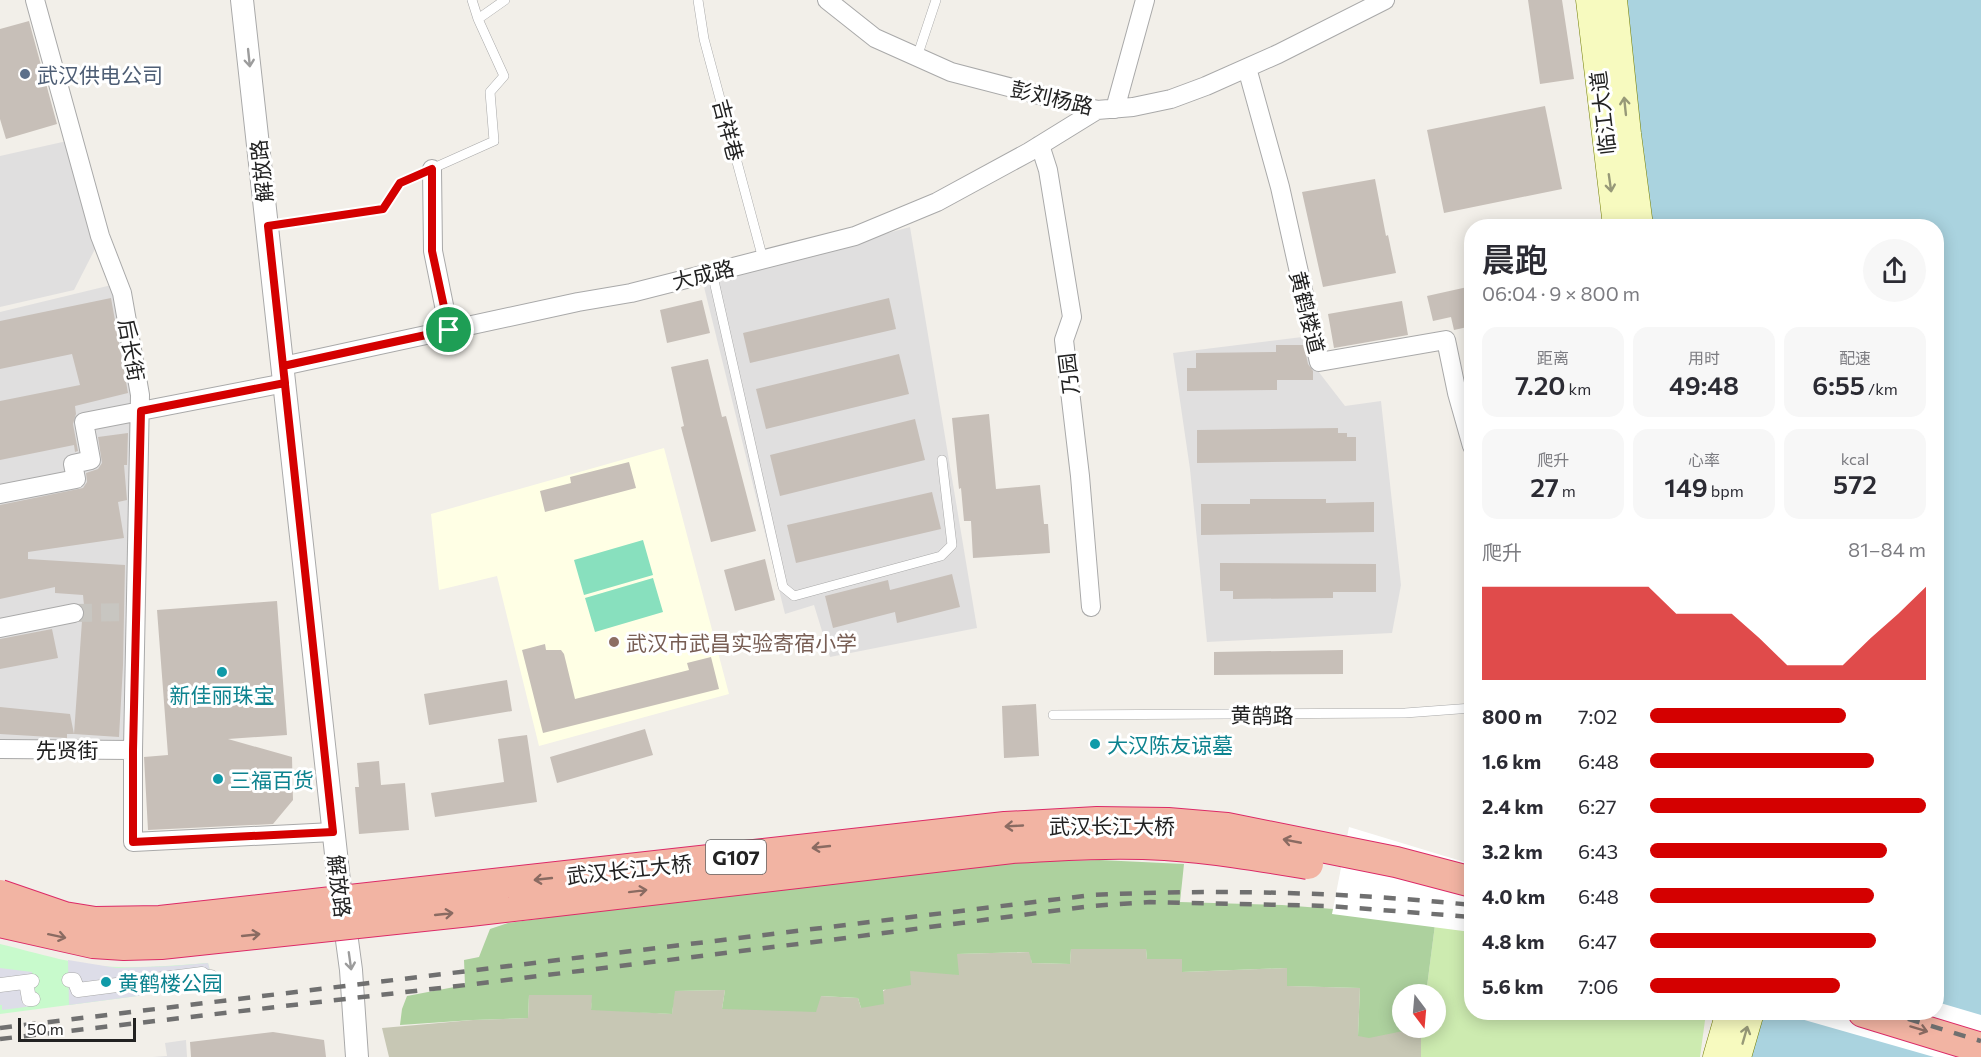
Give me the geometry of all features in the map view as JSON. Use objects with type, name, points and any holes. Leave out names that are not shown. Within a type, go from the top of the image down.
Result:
[{"type":"highway","name":"武汉长江大桥","points":[[0,895],[64,916],[95,922],[160,921],[994,828],[1097,822],[1168,823],[1227,828],[1396,862],[1464,880]]},
{"type":"highway","name":"武汉长江大桥","points":[[0,922],[93,943],[161,944],[480,910],[1012,848],[1099,843],[1166,845],[1229,851],[1341,869],[1464,898]]},
{"type":"highway","points":[[1944,1015],[1981,1027]]},
{"type":"highway","points":[[1889,1020],[1981,1048]]},
{"type":"main road","name":"临江大道","points":[[1589,0],[1615,219]]},
{"type":"main road","name":"临江大道","points":[[1614,0],[1639,219]]},
{"type":"main road","points":[[1716,1057],[1727,1020]]},
{"type":"main road","points":[[1738,1057],[1749,1020]]},
{"type":"street","name":"后长街","points":[[35,0],[100,236],[122,293],[138,383],[141,411],[133,842],[333,832]]},
{"type":"street","name":"解放路","points":[[242,0],[333,832],[351,970],[357,1057]]},
{"type":"street","name":"彭刘杨路","points":[[827,0],[875,38],[951,72],[1106,109],[1133,107],[1171,99],[1247,68],[1374,2]]},
{"type":"street","points":[[1106,109],[1145,0]]},
{"type":"street","name":"黄鹤楼道","points":[[1247,68],[1280,187],[1319,362],[1446,340],[1464,418]]},
{"type":"street","name":"大成路","points":[[0,494],[76,479],[73,464],[92,460],[84,422],[141,411],[284,375],[449,330],[631,293],[855,236],[938,202],[1106,109]]},
{"type":"street","name":"乃园","points":[[1040,145],[1048,170],[1072,317],[1064,340],[1080,476],[1091,607]]},
{"type":"street","points":[[432,169],[432,251],[449,330]]},
{"type":"street","points":[[0,628],[74,613]]},
{"type":"street","name":"先贤街","points":[[0,749],[133,750]]},
{"type":"street","points":[[72,989],[207,973]]},
{"type":"street","points":[[0,985],[29,981],[30,999],[33,999]]},
{"type":"lane","points":[[268,226],[383,209],[400,183],[494,141],[490,93],[504,76],[478,20],[472,0]]},
{"type":"lane","points":[[478,20],[505,0]]},
{"type":"lane","name":"吉祥巷","points":[[698,0],[704,39],[764,259]]},
{"type":"lane","points":[[917,57],[936,0]]},
{"type":"lane","points":[[712,272],[783,587],[794,596],[942,556],[952,545],[942,460]]},
{"type":"lane","name":"黄鹄路","points":[[1053,715],[1405,712],[1464,708]]},
{"type":"shaded area","points":[[67,141],[96,247],[74,290],[0,307],[0,156]]},
{"type":"shaded area","points":[[910,227],[977,628],[830,657],[814,605],[785,614],[703,283]]},
{"type":"shaded area","points":[[124,282],[149,428],[138,740],[0,742],[0,312]]},
{"type":"shaded area","points":[[1310,336],[1318,371],[1345,406],[1381,401],[1401,585],[1392,633],[1207,642],[1190,469],[1173,353]]},
{"type":"shaded area","name":"武汉市武昌实验寄宿小学","points":[[664,448],[729,694],[539,746],[497,576],[439,590],[431,514]]},
{"type":"shaded area","points":[[1071,949],[1146,949],[1147,959],[1182,959],[1183,972],[1287,968],[1288,986],[1360,988],[1358,1036],[1392,1032],[1392,1038],[1421,1038],[1421,1057],[389,1057],[382,1028],[528,1018],[529,995],[593,995],[591,1009],[672,1014],[674,991],[725,990],[722,1009],[820,996],[858,998],[861,1008],[910,971],[956,954],[1030,952],[1032,963],[1070,964]]},
{"type":"shaded area","points":[[68,960],[117,968],[208,963],[214,986],[69,1005]]},
{"type":"shaded area","points":[[0,968],[32,972],[33,1006],[2,1010]]},
{"type":"shaded area","points":[[186,1040],[187,1057],[153,1057],[167,1056],[165,1043]]},
{"type":"green space","points":[[643,540],[653,575],[584,595],[574,560]]},
{"type":"green space","points":[[653,578],[663,612],[595,632],[585,598]]},
{"type":"green space","points":[[1100,860],[1184,864],[1180,902],[1282,905],[1436,917],[1427,984],[1392,984],[1392,1033],[1369,1038],[1358,1036],[1360,988],[1287,986],[1287,968],[1182,972],[1182,959],[1147,959],[1146,949],[1071,949],[1070,964],[1032,963],[1029,952],[957,954],[959,975],[910,971],[911,985],[883,990],[884,1004],[861,1008],[858,998],[821,996],[816,1012],[722,1009],[725,990],[675,991],[672,1014],[591,1010],[592,995],[529,995],[528,1018],[400,1025],[402,1009],[407,996],[465,985],[464,960],[479,957],[490,929],[508,923],[676,900],[1005,862]]},
{"type":"green space","points":[[1436,917],[1464,921],[1464,1020],[1705,1020],[1700,1057],[1421,1057],[1421,1038],[1446,1038],[1446,984],[1427,984]]},
{"type":"green space","name":"黄鹤楼公园","points":[[0,944],[89,965],[141,967],[208,963],[214,986],[0,1014]]},
{"type":"water","points":[[1622,0],[1981,0],[1981,1057],[1742,1057],[1749,1020],[1944,1020],[1944,219],[1630,219]]},
{"type":"pier","points":[[1349,827],[1464,862],[1464,931],[1332,914]]},
{"type":"pier","points":[[1944,1004],[1981,1015],[1981,1057],[1934,1057],[1804,1020],[1944,1020]]},
{"type":"building","points":[[1528,0],[1562,0],[1574,79],[1540,84]]},
{"type":"building","name":"武汉供电公司","points":[[29,21],[57,124],[6,139],[0,119],[0,29]]},
{"type":"building","points":[[1545,106],[1562,189],[1444,213],[1427,130]]},
{"type":"building","points":[[1375,179],[1396,273],[1323,287],[1302,192]]},
{"type":"building","points":[[1464,288],[1464,328],[1454,330],[1451,317],[1433,321],[1427,296]]},
{"type":"building","points":[[111,298],[128,393],[75,406],[76,414],[73,424],[78,451],[75,452],[74,445],[0,460],[0,401],[80,385],[72,354],[0,369],[0,321]]},
{"type":"building","points":[[889,298],[896,329],[750,363],[743,333]]},
{"type":"building","points":[[702,300],[710,333],[667,343],[660,310]]},
{"type":"building","points":[[1402,301],[1408,335],[1334,348],[1328,314]]},
{"type":"building","points":[[1276,345],[1304,345],[1308,364],[1313,371],[1313,380],[1277,380],[1277,390],[1187,391],[1187,368],[1196,368],[1196,353],[1276,352]]},
{"type":"building","points":[[899,354],[909,394],[766,429],[756,389]]},
{"type":"building","points":[[708,359],[722,417],[726,416],[756,531],[711,542],[681,427],[684,426],[671,367]]},
{"type":"building","points":[[989,414],[996,489],[1040,485],[1044,524],[1048,524],[1050,553],[973,558],[971,521],[964,521],[961,488],[959,489],[952,418]]},
{"type":"building","points":[[915,419],[925,460],[780,496],[770,455]]},
{"type":"building","points":[[1338,428],[1338,433],[1347,433],[1347,437],[1356,437],[1356,461],[1197,463],[1197,430]]},
{"type":"building","points":[[128,433],[127,465],[124,465],[127,500],[118,502],[124,538],[28,552],[28,559],[125,565],[119,737],[74,734],[82,621],[85,616],[83,595],[55,593],[55,587],[0,599],[0,505],[83,488],[87,482],[86,473],[98,469],[102,463],[98,437]]},
{"type":"building","points":[[629,462],[636,488],[545,512],[540,491],[571,483],[570,477]]},
{"type":"building","points":[[932,492],[941,529],[796,563],[787,525]]},
{"type":"building","points":[[1250,499],[1326,499],[1326,503],[1374,502],[1374,532],[1201,535],[1201,504],[1250,504]]},
{"type":"building","points":[[765,559],[775,600],[735,611],[724,570]]},
{"type":"building","points":[[1220,563],[1376,564],[1376,592],[1333,592],[1333,598],[1233,599],[1233,591],[1220,591]]},
{"type":"building","points":[[952,574],[960,607],[897,623],[895,612],[833,628],[825,596],[888,580],[890,590]]},
{"type":"building","points":[[277,601],[287,735],[228,739],[292,757],[293,800],[273,824],[148,830],[144,757],[168,755],[157,610]]},
{"type":"building","points":[[52,629],[58,658],[0,669],[0,639]]},
{"type":"building","points":[[545,644],[546,650],[561,650],[564,654],[575,699],[689,670],[687,663],[711,657],[719,689],[543,733],[522,650]]},
{"type":"building","points":[[1343,650],[1343,674],[1214,675],[1214,652]]},
{"type":"building","points":[[507,680],[512,711],[429,725],[424,694]]},
{"type":"building","points":[[1036,704],[1039,756],[1004,758],[1002,706]]},
{"type":"building","points":[[0,707],[70,714],[74,734],[67,734],[67,738],[0,734]]},
{"type":"building","points":[[645,729],[653,755],[557,783],[550,757]]},
{"type":"building","points":[[527,735],[537,802],[435,817],[431,793],[504,782],[498,739]]},
{"type":"building","points":[[379,761],[381,785],[405,783],[409,830],[359,834],[355,787],[359,787],[357,763]]},
{"type":"building","points":[[273,1032],[324,1040],[326,1057],[191,1057],[190,1042]]},
{"type":"tunnel","points":[[74,613],[136,612]]},
{"type":"railway","points":[[0,1028],[1092,895],[1187,892],[1282,893],[1377,897],[1464,904]]},
{"type":"railway","points":[[0,1039],[466,985],[1091,906],[1150,902],[1329,906],[1464,916]]},
{"type":"railway","points":[[1911,1020],[1981,1041]]},
{"type":"place","name":"武汉供电公司","points":[[25,74]]},
{"type":"place","name":"武汉市武昌实验寄宿小学","points":[[614,642]]},
{"type":"place","name":"新佳丽珠宝","points":[[222,672]]},
{"type":"place","name":"大汉陈友谅墓","points":[[1095,744]]},
{"type":"place","name":"三福百货","points":[[218,779]]},
{"type":"place","name":"黄鹤楼公园","points":[[106,982]]},
{"type":"route","points":[[449,330],[283,366],[285,383],[141,411],[133,842],[333,832],[283,366],[268,226],[383,209],[400,183],[432,169],[432,251],[449,330]]}]
